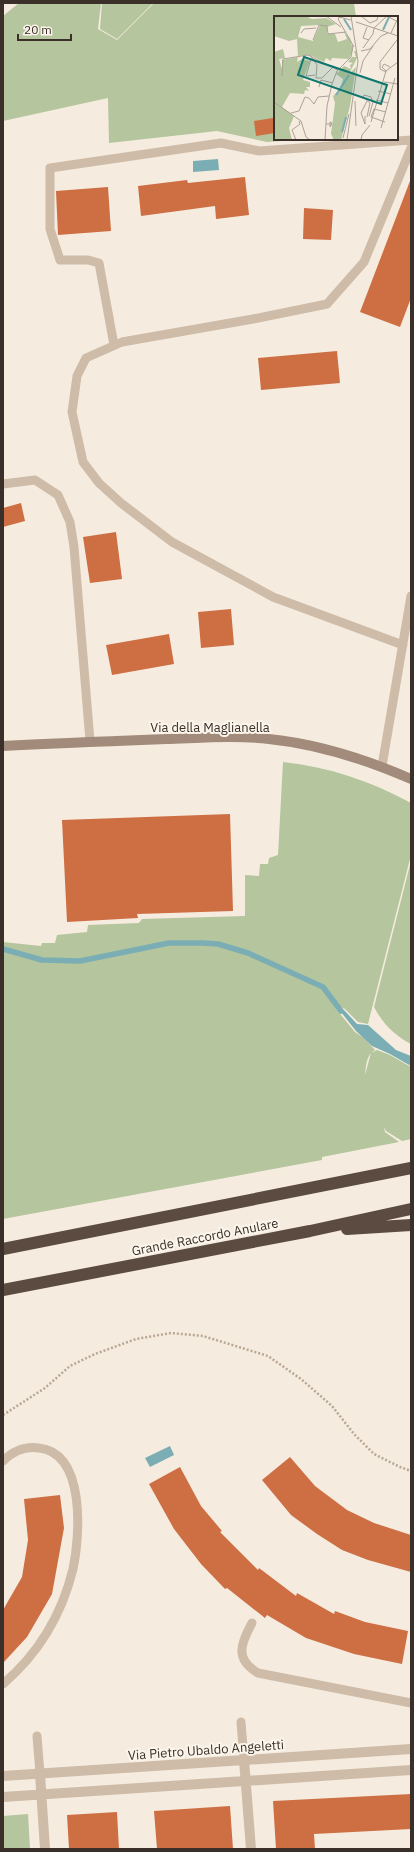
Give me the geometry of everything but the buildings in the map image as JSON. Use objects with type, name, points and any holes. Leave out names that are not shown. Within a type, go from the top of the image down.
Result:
[{"type":"highway","name":"Grande Raccordo Anulare","points":[[3,1249],[411,1168]]},
{"type":"highway","name":"Grande Raccordo Anulare","points":[[3,1290],[310,1231],[411,1209]]},
{"type":"highway","points":[[310,1231],[411,1225]]},
{"type":"main road","name":"Via della Maglianella","points":[[3,746],[90,741],[220,737],[268,739],[310,746],[352,756],[411,778]]},
{"type":"street","name":"Via Pietro Ubaldo Angeletti","points":[[3,1776],[411,1749]]},
{"type":"street","points":[[244,1760],[251,1849]]},
{"type":"street","points":[[3,1798],[411,1770]]},
{"type":"street","points":[[40,1774],[45,1849]]},
{"type":"lane","points":[[114,345],[99,263],[88,260],[60,260],[50,229],[50,168],[221,143],[259,151],[411,140]]},
{"type":"lane","points":[[403,645],[273,597],[172,542],[121,503],[99,483],[83,462],[72,412],[77,376],[86,358],[114,345],[122,342],[253,319],[327,304],[364,262],[411,148]]},
{"type":"lane","points":[[3,484],[35,480],[58,495],[70,522],[74,547],[90,741]]},
{"type":"lane","points":[[382,766],[411,596]]},
{"type":"lane","points":[[3,1460],[17,1450],[27,1448],[40,1448],[51,1451],[60,1457],[67,1465],[73,1479],[76,1499],[77,1526],[73,1568],[59,1611],[46,1635],[30,1657],[3,1684]]},
{"type":"lane","points":[[252,1622],[243,1642],[242,1653],[247,1665],[258,1673],[411,1703]]},
{"type":"lane","points":[[241,1722],[244,1760]]},
{"type":"lane","points":[[37,1736],[40,1774]]},
{"type":"path","points":[[3,1414],[45,1388],[70,1366],[95,1354],[136,1339],[171,1333],[203,1336],[268,1356],[301,1379],[332,1406],[354,1434],[374,1454],[411,1471]]},
{"type":"green space","points":[[19,3],[101,3],[98,29],[117,40],[154,3],[354,3],[356,16],[274,16],[274,140],[296,140],[267,142],[217,131],[109,143],[108,98],[3,121],[3,16]]},
{"type":"green space","points":[[102,3],[153,3],[117,39],[100,29]]},
{"type":"green space","points":[[283,762],[317,767],[349,776],[381,788],[411,803],[411,855],[368,1024],[358,1022],[345,1009],[337,1005],[336,1009],[355,1032],[364,1038],[375,1050],[372,1053],[377,1050],[390,1055],[411,1067],[411,1139],[402,1141],[386,1131],[384,1127],[385,1132],[399,1142],[322,1157],[322,1160],[3,1219],[3,942],[41,946],[42,943],[55,943],[57,935],[87,932],[88,925],[139,923],[142,919],[245,916],[245,875],[259,876],[260,864],[268,864],[269,858],[278,855]],"holes":[[[371,1053],[365,1075],[367,1061]]]},
{"type":"green space","points":[[411,861],[411,1044],[399,1037],[381,1019],[374,1007]]},
{"type":"green space","points":[[28,1814],[30,1849],[3,1849],[3,1816]]},
{"type":"water","points":[[218,159],[219,170],[193,172],[193,161]]},
{"type":"water","points":[[337,1007],[344,1010],[357,1024],[368,1025],[396,1050],[411,1056],[411,1066],[372,1046],[356,1031]]},
{"type":"water","points":[[170,1446],[174,1455],[150,1467],[145,1458]]},
{"type":"waterway","points":[[3,949],[42,960],[80,961],[169,943],[218,944],[248,953],[323,987],[341,1011]]}]
